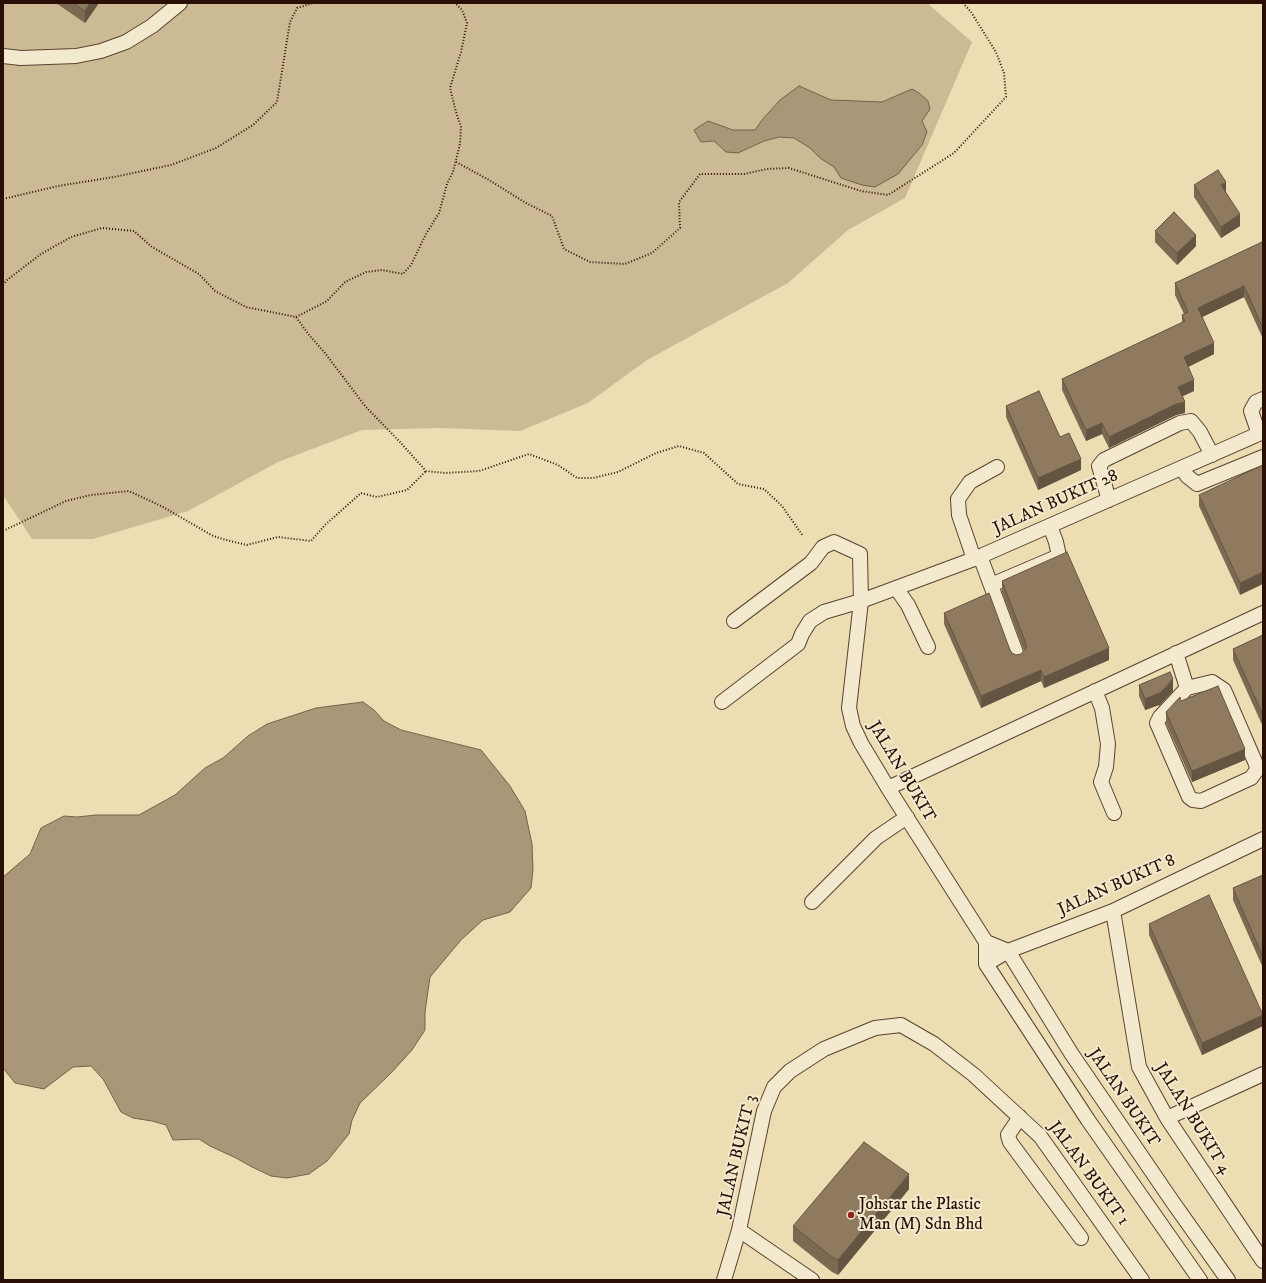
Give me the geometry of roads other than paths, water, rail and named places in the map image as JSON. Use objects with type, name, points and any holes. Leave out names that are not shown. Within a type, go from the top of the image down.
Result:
[{"type":"street","points":[[3,56],[21,58],[76,56],[101,50],[126,42],[152,26],[180,3]]},
{"type":"street","points":[[1261,433],[1251,411],[1256,402],[1263,399]]},
{"type":"street","points":[[1109,500],[1099,466],[1104,460],[1180,422],[1191,421],[1200,432],[1212,455]]},
{"type":"street","name":"JALAN BUKIT 28","points":[[722,702],[798,644],[810,621],[824,612],[861,601],[977,557],[1261,433]]},
{"type":"street","points":[[1182,468],[1187,476],[1197,484],[1263,457]]},
{"type":"street","points":[[997,467],[970,482],[958,499],[959,515],[991,585],[1018,658]]},
{"type":"street","points":[[991,585],[1059,556],[1050,526]]},
{"type":"street","name":"JALAN BUKIT","points":[[734,621],[811,563],[823,547],[834,542],[860,554],[861,601],[849,708],[852,726],[888,788],[986,942]]},
{"type":"street","points":[[896,588],[908,605],[928,647]]},
{"type":"street","points":[[888,788],[1263,613]]},
{"type":"street","points":[[1176,653],[1187,688]]},
{"type":"street","points":[[1212,682],[1224,690],[1256,764],[1256,770],[1251,778],[1201,800],[1193,800],[1189,797],[1158,723],[1160,717],[1187,688],[1212,682]]},
{"type":"street","points":[[1095,691],[1102,708],[1108,744],[1106,767],[1101,782],[1114,812]]},
{"type":"street","points":[[812,902],[876,838],[907,817]]},
{"type":"street","name":"JALAN BUKIT 8","points":[[986,964],[1008,951],[1113,911],[1263,839]]},
{"type":"street","name":"JALAN BUKIT 4","points":[[1113,911],[1139,1067],[1167,1118],[1263,1261]]},
{"type":"street","points":[[1008,951],[986,942],[986,964],[1194,1278]]},
{"type":"street","name":"JALAN BUKIT","points":[[1008,951],[1071,1053],[1228,1280]]},
{"type":"street","name":"JALAN BUKIT 1","points":[[901,1025],[934,1044],[974,1075],[1040,1136],[1142,1280]]},
{"type":"street","name":"JALAN BUKIT 3","points":[[724,1280],[739,1230],[764,1111],[774,1087],[790,1071],[824,1049],[875,1028],[901,1025]]},
{"type":"street","points":[[1167,1118],[1263,1074]]},
{"type":"street","points":[[1020,1117],[1008,1135],[1010,1142],[1081,1238]]},
{"type":"street","points":[[739,1230],[812,1280]]},
{"type":"place","name":"Johstar the Plastic Man (M) Sdn Bhd","points":[[851,1215]]}]
